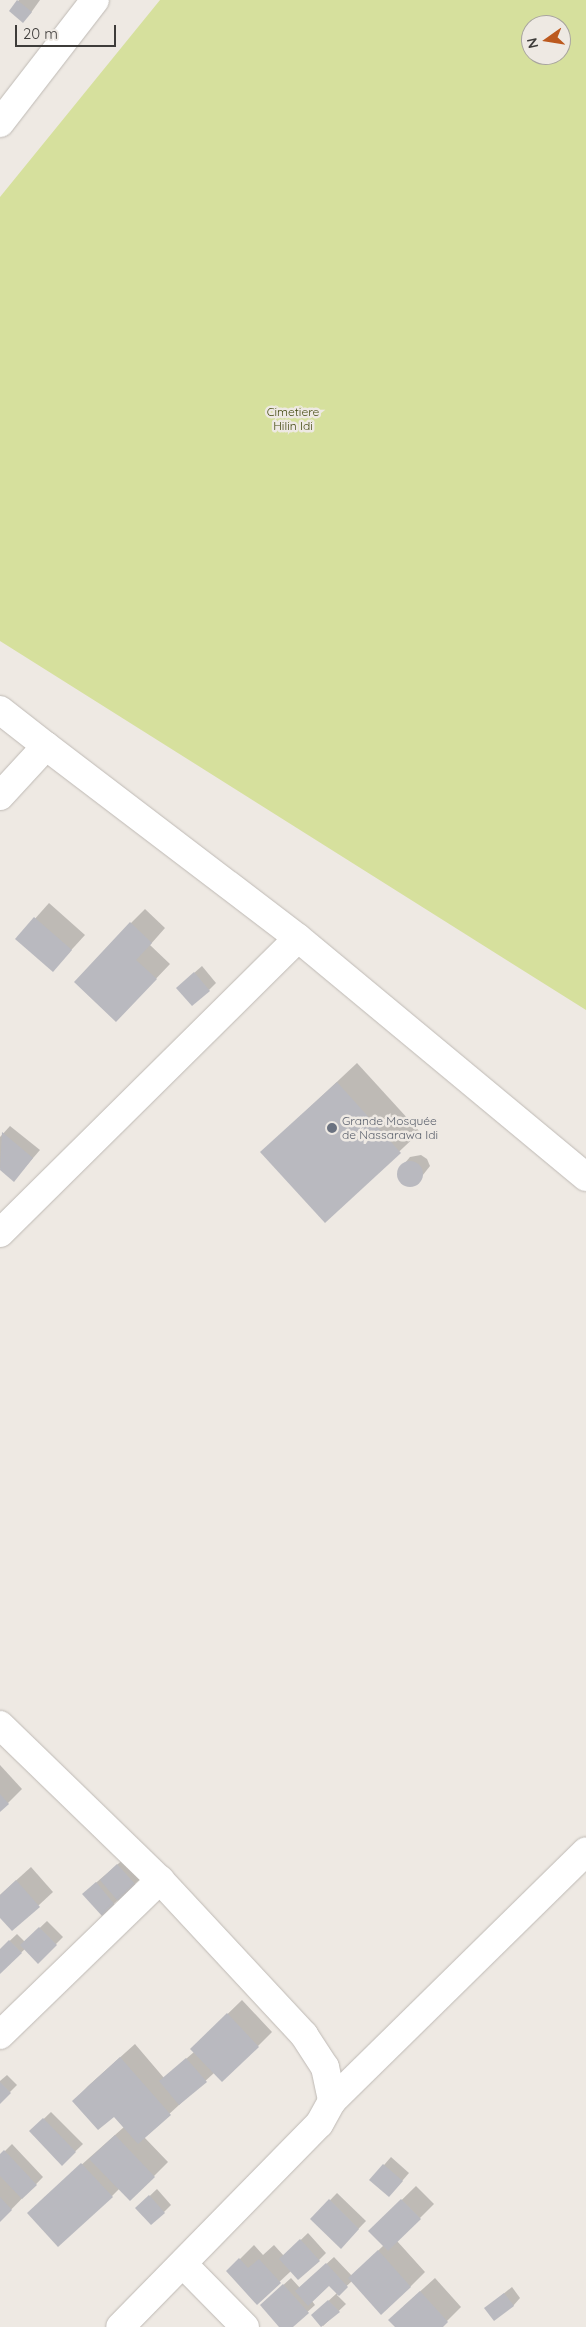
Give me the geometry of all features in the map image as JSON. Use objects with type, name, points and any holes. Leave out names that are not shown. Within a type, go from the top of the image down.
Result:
[{"type":"street","points":[[0,123],[95,0]]},
{"type":"street","points":[[0,710],[298,938],[586,1177]]},
{"type":"street","points":[[0,796],[46,746]]},
{"type":"street","points":[[0,1233],[298,938]]},
{"type":"street","points":[[0,1725],[160,1880],[304,2035],[325,2067],[332,2101]]},
{"type":"street","points":[[120,2327],[184,2266],[318,2124],[332,2101],[586,1851]]},
{"type":"street","points":[[0,2035],[160,1880]]},
{"type":"street","points":[[184,2266],[245,2327]]},
{"type":"green space","name":"Cimetiere Hilin Idi","points":[[160,0],[586,0],[586,1010],[0,641],[0,197]]},
{"type":"building","points":[[17,0],[32,12],[23,23],[9,11]]},
{"type":"building","points":[[34,917],[72,950],[53,972],[15,939]]},
{"type":"building","points":[[130,922],[152,943],[136,960],[157,979],[116,1022],[74,982]]},
{"type":"building","points":[[194,972],[210,991],[192,1006],[176,988]]},
{"type":"building","points":[[337,1082],[401,1153],[325,1223],[260,1152]]},
{"type":"building","points":[[2,1132],[33,1158],[14,1182],[0,1170]]},
{"type":"building","points":[[410,1161],[419,1165],[423,1174],[419,1183],[410,1187],[401,1183],[397,1174],[401,1165]]},
{"type":"building","points":[[0,1794],[9,1804],[0,1812]]},
{"type":"building","points":[[117,1864],[136,1885],[118,1901],[100,1880]]},
{"type":"building","points":[[16,1880],[40,1907],[12,1931],[0,1918],[0,1895]]},
{"type":"building","points":[[96,1882],[115,1905],[102,1916],[82,1894]]},
{"type":"building","points":[[39,1927],[57,1945],[38,1964],[20,1945]]},
{"type":"building","points":[[9,1940],[22,1953],[0,1974],[0,1949]]},
{"type":"building","points":[[227,2013],[259,2047],[222,2082],[190,2049]]},
{"type":"building","points":[[120,2057],[171,2115],[138,2144],[114,2117],[98,2130],[72,2101]]},
{"type":"building","points":[[186,2058],[207,2082],[179,2105],[159,2081]]},
{"type":"building","points":[[0,2082],[11,2093],[0,2104]]},
{"type":"building","points":[[43,2118],[76,2152],[62,2166],[29,2131]]},
{"type":"building","points":[[115,2135],[155,2177],[130,2201],[89,2159]]},
{"type":"building","points":[[4,2150],[37,2185],[22,2199],[0,2176],[0,2154]]},
{"type":"building","points":[[81,2163],[113,2197],[58,2247],[27,2213]]},
{"type":"building","points":[[383,2164],[403,2181],[389,2197],[369,2180]]},
{"type":"building","points":[[149,2195],[165,2213],[151,2225],[135,2208]]},
{"type":"building","points":[[0,2197],[12,2210],[0,2222]]},
{"type":"building","points":[[329,2199],[359,2229],[341,2249],[310,2219]]},
{"type":"building","points":[[401,2199],[421,2219],[388,2251],[368,2231]]},
{"type":"building","points":[[300,2239],[320,2261],[298,2280],[279,2259]]},
{"type":"building","points":[[378,2250],[411,2287],[381,2315],[348,2278]]},
{"type":"building","points":[[239,2258],[248,2268],[259,2259],[281,2283],[257,2305],[226,2271]]},
{"type":"building","points":[[326,2263],[348,2287],[339,2296],[329,2286],[308,2306],[295,2291]]},
{"type":"building","points":[[283,2284],[309,2313],[293,2327],[279,2327],[260,2305]]},
{"type":"building","points":[[420,2291],[448,2322],[443,2327],[395,2327],[388,2320]]},
{"type":"building","points":[[504,2293],[514,2306],[494,2321],[484,2308]]},
{"type":"building","points":[[328,2300],[340,2312],[321,2327],[311,2315]]},
{"type":"place","name":"Grande Mosquée de Nassarawa Idi","points":[[332,1128]]}]
